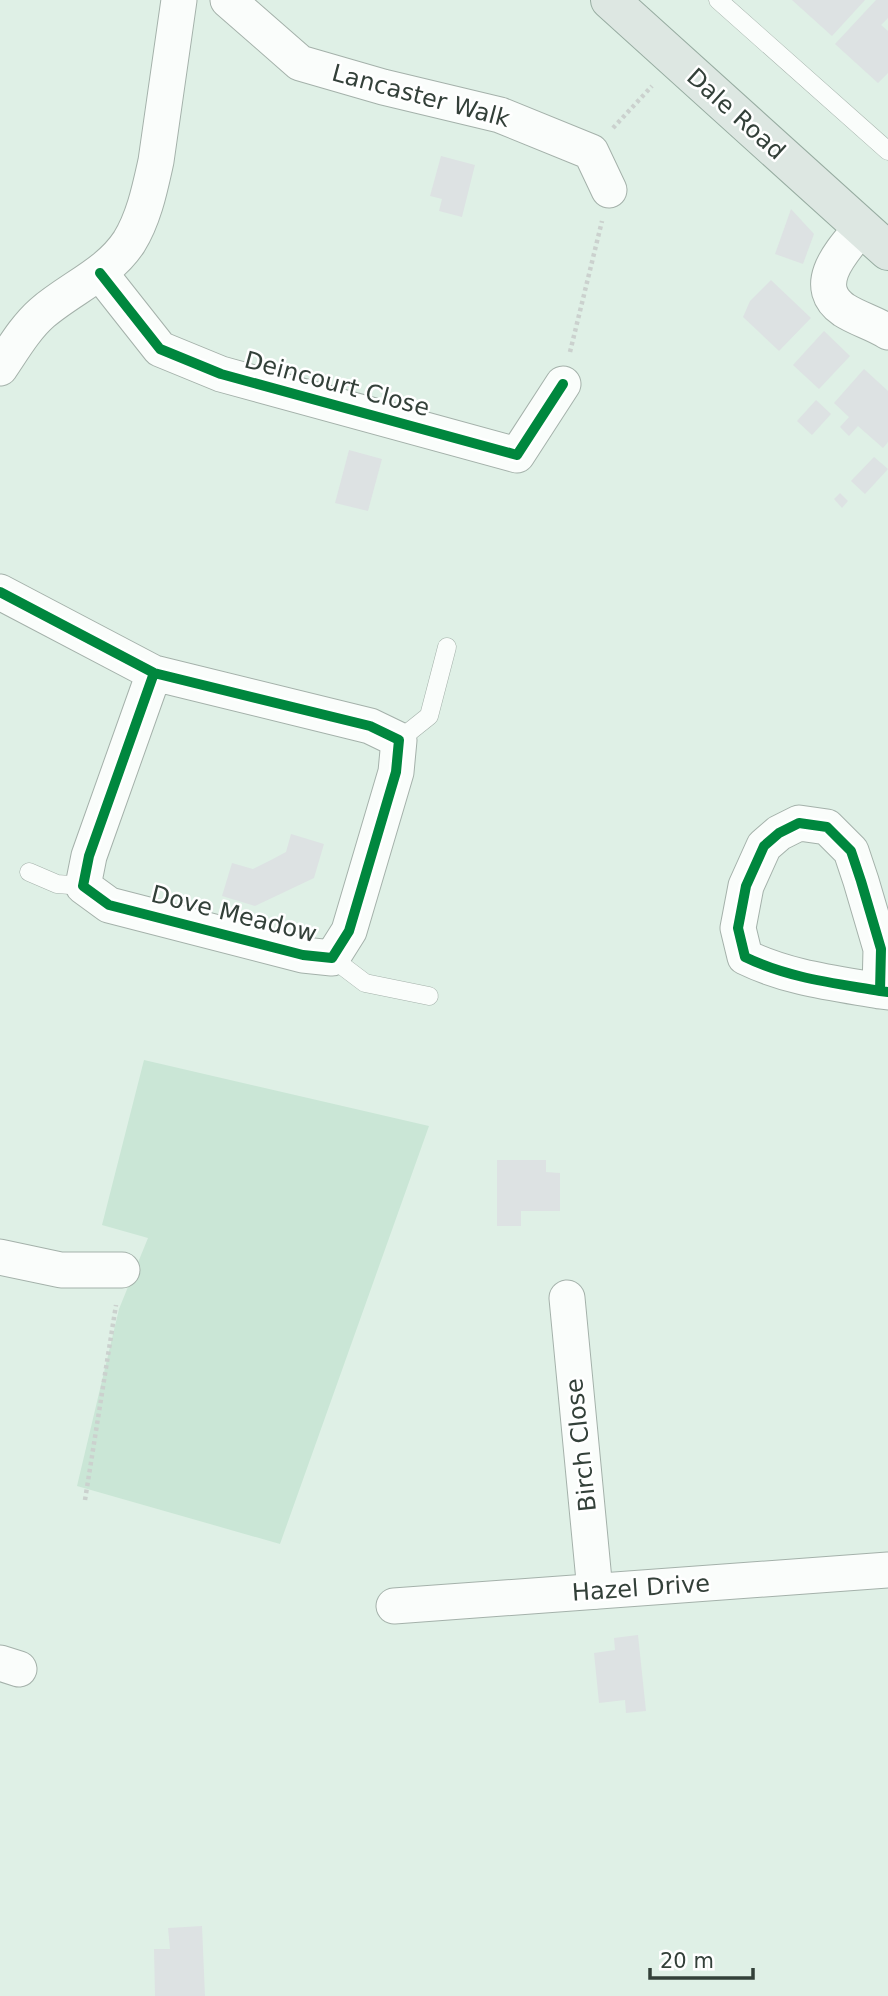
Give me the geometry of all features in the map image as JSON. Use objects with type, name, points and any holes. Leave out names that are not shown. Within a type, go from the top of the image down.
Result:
[{"type":"main road","name":"Dale Road","points":[[610,0],[875,239]]},
{"type":"street","points":[[0,368],[41,314],[100,273],[129,242],[137,228],[151,186],[170,75],[179,0]]},
{"type":"street","name":"Lancaster Walk","points":[[228,0],[300,63],[383,87],[500,115],[591,152]]},
{"type":"street","points":[[591,152],[610,190]]},
{"type":"street","name":"Dale Road","points":[[875,239],[834,262],[830,273],[831,292],[839,306],[846,311],[888,332]]},
{"type":"street","name":"Deincourt Close","points":[[100,273],[160,349],[221,374],[517,454],[563,384]]},
{"type":"street","points":[[0,592],[153,673],[370,726],[399,740]]},
{"type":"street","points":[[83,886],[89,856],[153,673]]},
{"type":"street","name":"Dove Meadow","points":[[83,886],[109,905],[303,956],[332,958],[349,932],[396,772],[399,740]]},
{"type":"street","points":[[799,823],[827,827],[851,851],[881,949],[884,991],[805,979],[769,969],[745,957],[738,928],[746,886],[764,846],[779,833],[799,823]]},
{"type":"street","points":[[0,1257],[61,1270],[122,1270]]},
{"type":"street","name":"Birch Close","points":[[567,1298],[595,1591]]},
{"type":"street","name":"Hazel Drive","points":[[394,1606],[888,1570]]},
{"type":"lane","points":[[718,0],[888,151]]},
{"type":"lane","points":[[399,740],[429,716],[447,647]]},
{"type":"lane","points":[[29,872],[57,884],[83,886]]},
{"type":"lane","points":[[332,958],[365,983],[429,996]]},
{"type":"path","points":[[591,152],[676,60]]},
{"type":"path","points":[[563,384],[610,190]]},
{"type":"path","points":[[85,1500],[122,1270]]},
{"type":"green space","points":[[144,1060],[429,1126],[280,1544],[77,1486],[119,1309],[148,1238],[102,1225]]},
{"type":"building","points":[[792,0],[865,0],[832,36]]},
{"type":"building","points":[[876,0],[888,0],[888,18],[881,25],[888,31],[888,73],[878,83],[835,44]]},
{"type":"building","points":[[441,156],[475,165],[462,217],[439,211],[442,199],[430,196]]},
{"type":"building","points":[[791,209],[814,234],[803,264],[775,254]]},
{"type":"building","points":[[771,280],[811,318],[779,351],[743,317],[750,301]]},
{"type":"building","points":[[824,331],[850,356],[819,389],[793,365]]},
{"type":"building","points":[[864,369],[888,391],[888,442],[883,448],[858,426],[849,436],[840,427],[849,417],[834,403]]},
{"type":"building","points":[[816,400],[831,414],[812,435],[797,421]]},
{"type":"building","points":[[349,450],[382,459],[368,511],[335,503]]},
{"type":"building","points":[[874,457],[888,469],[865,494],[851,481]]},
{"type":"building","points":[[840,493],[848,501],[842,508],[834,499]]},
{"type":"building","points":[[291,834],[324,844],[314,878],[255,906],[222,896],[232,863],[253,869],[286,852]]},
{"type":"building","points":[[497,1160],[546,1160],[546,1172],[560,1173],[560,1211],[521,1211],[521,1226],[497,1226]]},
{"type":"building","points":[[638,1635],[646,1711],[626,1713],[625,1700],[599,1703],[594,1653],[615,1650],[614,1638]]},
{"type":"building","points":[[202,1926],[205,1996],[155,1996],[154,1949],[170,1949],[168,1928]]},
{"type":"cycle path","points":[[100,273],[160,349],[221,374],[517,455],[563,384]]},
{"type":"cycle path","points":[[0,592],[154,673],[370,726],[399,740],[396,772],[349,931],[332,958],[303,955],[109,905],[83,886],[89,856],[154,673]]},
{"type":"cycle path","points":[[880,991],[881,949],[851,851],[827,827],[799,823],[779,833],[764,846],[746,886],[738,928],[745,957],[794,975],[828,982],[880,991],[888,992]]}]
